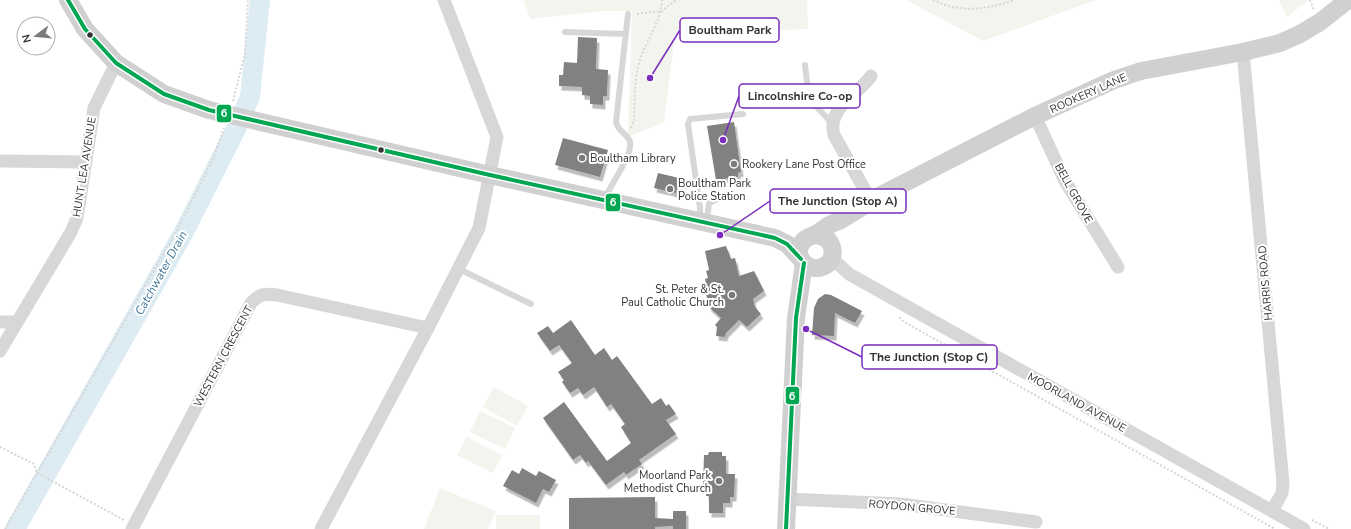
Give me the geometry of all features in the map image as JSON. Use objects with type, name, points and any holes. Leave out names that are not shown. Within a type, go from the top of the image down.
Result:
[{"type":"street","points":[[68,0],[85,29],[116,63],[164,94],[209,110],[490,175],[775,238],[817,261]]},
{"type":"street","points":[[321,529],[459,269],[479,228],[497,137],[444,0]]},
{"type":"street","name":"ROOKERY LANE","points":[[810,237],[832,222],[839,221],[871,201],[1035,116],[1114,80],[1140,71],[1243,52],[1280,43],[1300,34],[1348,0]]},
{"type":"street","name":"HARRIS ROAD","points":[[1243,52],[1283,483],[1282,493],[1272,511]]},
{"type":"street","name":"HUNT LEA AVENUE","points":[[0,351],[71,232],[77,218],[94,108],[116,63]]},
{"type":"street","points":[[871,76],[865,84],[840,108],[832,123],[834,135],[871,201]]},
{"type":"street","name":"BELL GROVE","points":[[1035,116],[1068,188],[1118,267]]},
{"type":"street","points":[[0,161],[86,162]]},
{"type":"street","points":[[786,529],[791,360],[799,295],[839,221]]},
{"type":"street","points":[[775,238],[788,236],[826,238],[817,261]]},
{"type":"street","points":[[810,237],[800,248],[817,261]]},
{"type":"street","name":"MOORLAND AVENUE","points":[[817,261],[849,274],[1304,529]]},
{"type":"street","name":"WESTERN CRESCENT","points":[[133,527],[251,302],[256,297],[266,293],[428,328]]},
{"type":"street","points":[[0,322],[17,322]]},
{"type":"street","name":"ROYDON GROVE","points":[[787,499],[901,504],[1036,522]]},
{"type":"lane","points":[[605,201],[607,192],[630,151],[631,145],[628,137],[621,131],[616,122],[628,14]]},
{"type":"lane","points":[[565,32],[625,34]]},
{"type":"lane","points":[[805,65],[809,99],[832,123]]},
{"type":"lane","points":[[703,221],[688,124],[690,119],[743,114]]},
{"type":"lane","points":[[703,221],[709,204],[720,198]]},
{"type":"lane","points":[[459,269],[531,304]]},
{"type":"path","points":[[5,529],[176,232],[212,161],[230,116],[245,53],[248,0]]},
{"type":"path","points":[[628,137],[634,120],[638,67],[649,37],[662,10],[662,0]]},
{"type":"path","points":[[636,14],[662,10],[676,0]]},
{"type":"path","points":[[933,0],[957,8],[984,9],[1014,0]]},
{"type":"path","points":[[892,299],[901,320],[1275,529]]},
{"type":"path","points":[[0,447],[34,464],[37,473],[133,527]]},
{"type":"shaded area","points":[[524,0],[807,0],[808,29],[675,34],[664,122],[628,137],[632,11],[604,11],[530,19]]},
{"type":"shaded area","points":[[906,0],[1096,0],[983,41]]},
{"type":"shaded area","points":[[1279,0],[1309,0],[1287,17]]},
{"type":"shaded area","points":[[494,387],[528,406],[517,426],[483,407]]},
{"type":"shaded area","points":[[480,411],[515,428],[505,449],[470,432]]},
{"type":"shaded area","points":[[467,437],[502,455],[493,473],[457,455]]},
{"type":"shaded area","points":[[440,488],[496,511],[488,529],[424,529]]},
{"type":"shaded area","points":[[496,515],[540,515],[540,529],[496,529]]},
{"type":"building","points":[[578,37],[597,38],[596,69],[608,70],[607,96],[603,96],[603,105],[590,104],[590,96],[582,95],[582,87],[559,86],[559,75],[563,75],[564,62],[577,63]]},
{"type":"building","points":[[734,122],[741,172],[738,173],[738,177],[716,180],[707,126]]},
{"type":"building","name":"Boultham Library","points":[[563,138],[608,150],[600,177],[555,165]]},
{"type":"building","points":[[658,173],[679,178],[676,193],[654,188]]},
{"type":"building","name":"St. Peter & St. Paul Catholic Church","points":[[726,246],[731,259],[735,258],[739,276],[754,271],[764,291],[753,299],[755,307],[761,314],[747,327],[739,320],[726,333],[725,337],[716,336],[717,327],[715,325],[721,318],[709,307],[705,289],[707,289],[705,279],[708,278],[706,271],[709,270],[705,251]]},
{"type":"building","points":[[825,294],[831,295],[862,311],[855,323],[835,313],[834,336],[812,335],[814,308],[818,299]]},
{"type":"building","points":[[571,320],[595,355],[604,348],[612,360],[617,356],[652,404],[661,398],[666,406],[669,404],[676,414],[666,420],[676,434],[639,460],[642,464],[626,475],[624,472],[606,485],[588,461],[586,463],[580,455],[573,460],[543,418],[564,402],[607,461],[631,443],[621,427],[625,424],[611,404],[607,407],[594,387],[583,395],[578,388],[570,393],[562,382],[564,380],[558,372],[572,363],[559,345],[550,351],[537,333],[548,326],[553,333]]},
{"type":"building","name":"Moorland Park Methodist Church","points":[[709,452],[722,452],[722,456],[726,456],[726,474],[735,474],[734,497],[730,497],[730,503],[723,503],[723,513],[709,513],[709,496],[706,496],[706,487],[703,487],[704,455],[708,455]]},
{"type":"building","points":[[522,468],[536,476],[539,471],[556,480],[549,492],[543,489],[536,503],[503,486],[512,470],[519,474]]},
{"type":"building","points":[[655,497],[655,518],[673,519],[673,511],[686,511],[686,529],[673,529],[673,526],[655,527],[655,529],[569,529],[569,498]]},
{"type":"waterway","name":"Catchwater Drain","points":[[15,529],[184,232],[236,129],[250,97],[260,0]]},
{"type":"transit line","name":"6","points":[[68,0],[85,29],[116,63],[164,94],[209,110],[490,175],[775,238],[787,244],[801,259]]},
{"type":"transit line","name":"6","points":[[786,529],[796,318],[804,263]]},
{"type":"place","name":"Boultham Park","points":[[650,78]]},
{"type":"place","name":"Lincolnshire Co-op","points":[[723,140]]},
{"type":"place","name":"Boultham Library","points":[[582,158]]},
{"type":"place","name":"Rookery Lane Post Office","points":[[734,164]]},
{"type":"place","name":"Boultham Park Police Station","points":[[670,189]]},
{"type":"place","name":"The Junction (Stop A)","points":[[720,235]]},
{"type":"place","name":"St. Peter & St. Paul Catholic Church","points":[[732,295]]},
{"type":"place","name":"The Junction (Stop C)","points":[[806,329]]},
{"type":"place","name":"Moorland Park Methodist Church","points":[[719,481]]}]
